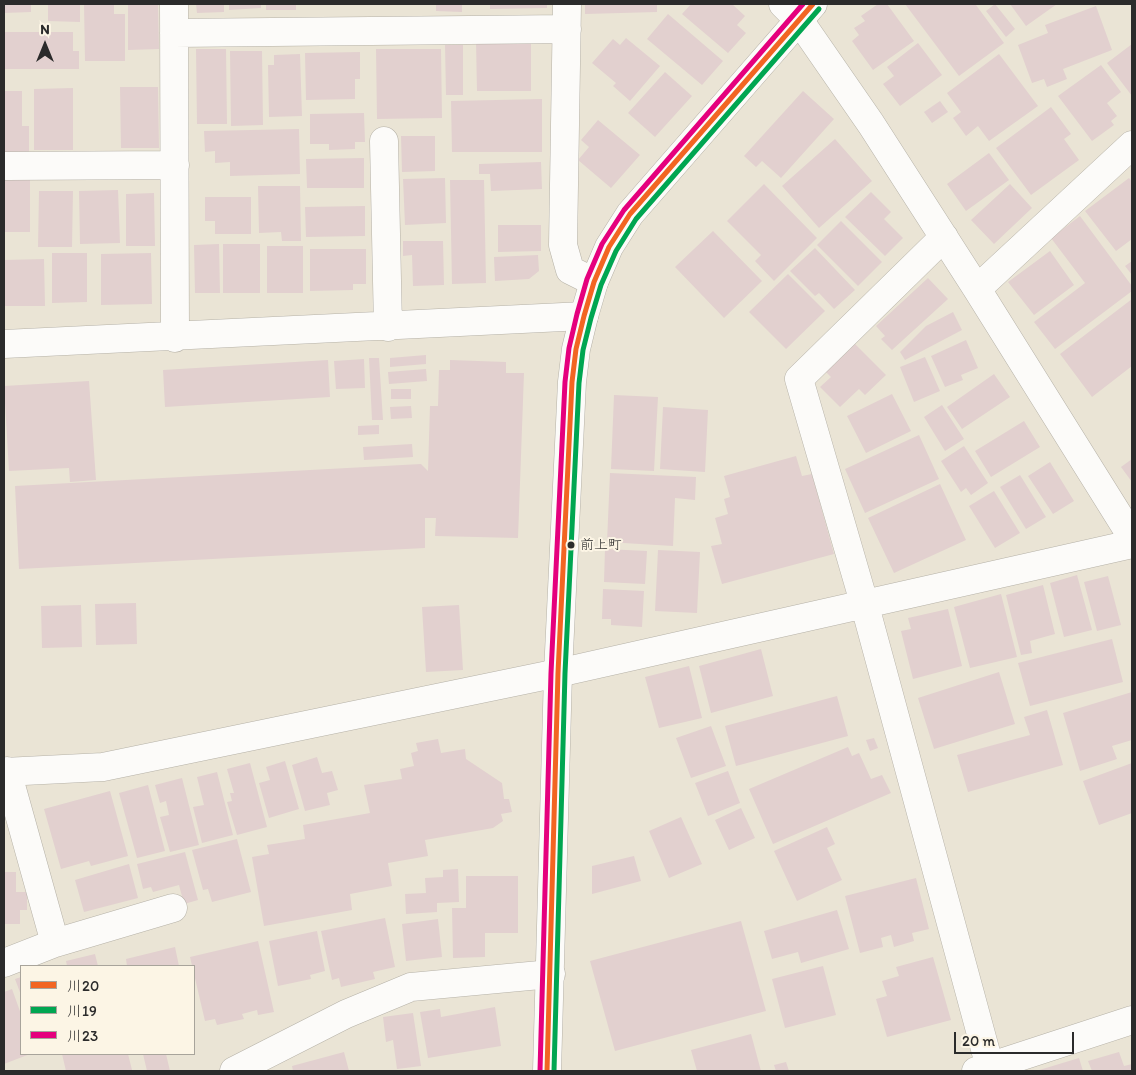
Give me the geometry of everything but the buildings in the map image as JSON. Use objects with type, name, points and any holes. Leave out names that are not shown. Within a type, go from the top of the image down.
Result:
[{"type":"street","points":[[174,4],[176,338]]},
{"type":"street","points":[[547,1071],[558,673],[572,382],[576,349],[594,282],[609,247],[630,214],[798,9],[977,289],[1132,538]]},
{"type":"street","points":[[174,33],[567,16],[563,245],[570,270],[594,282]]},
{"type":"street","points":[[384,141],[388,327]]},
{"type":"street","points":[[977,289],[1132,144]]},
{"type":"street","points":[[6,166],[176,165]]},
{"type":"street","points":[[944,237],[799,379],[865,606],[986,1070],[1132,1020]]},
{"type":"street","points":[[4,344],[176,338],[584,316]]},
{"type":"street","points":[[55,944],[6,771],[103,767],[558,673],[865,606],[1132,544]]},
{"type":"street","points":[[4,963],[55,944],[173,908]]},
{"type":"street","points":[[234,1071],[267,1064],[346,1014],[411,987],[551,974]]},
{"type":"transit line","name":"川23","points":[[540,1071],[551,673],[565,382],[569,348],[577,314],[587,279],[602,244],[624,210],[803,4]]},
{"type":"transit line","name":"川20","points":[[547,1071],[558,673],[572,382],[576,349],[584,316],[594,282],[609,247],[630,214],[813,4]]},
{"type":"transit line","name":"川19","points":[[554,1071],[565,673],[579,383],[583,350],[601,285],[616,251],[636,219],[819,9]]},
{"type":"place","name":"前上町","points":[[571,545]]}]
